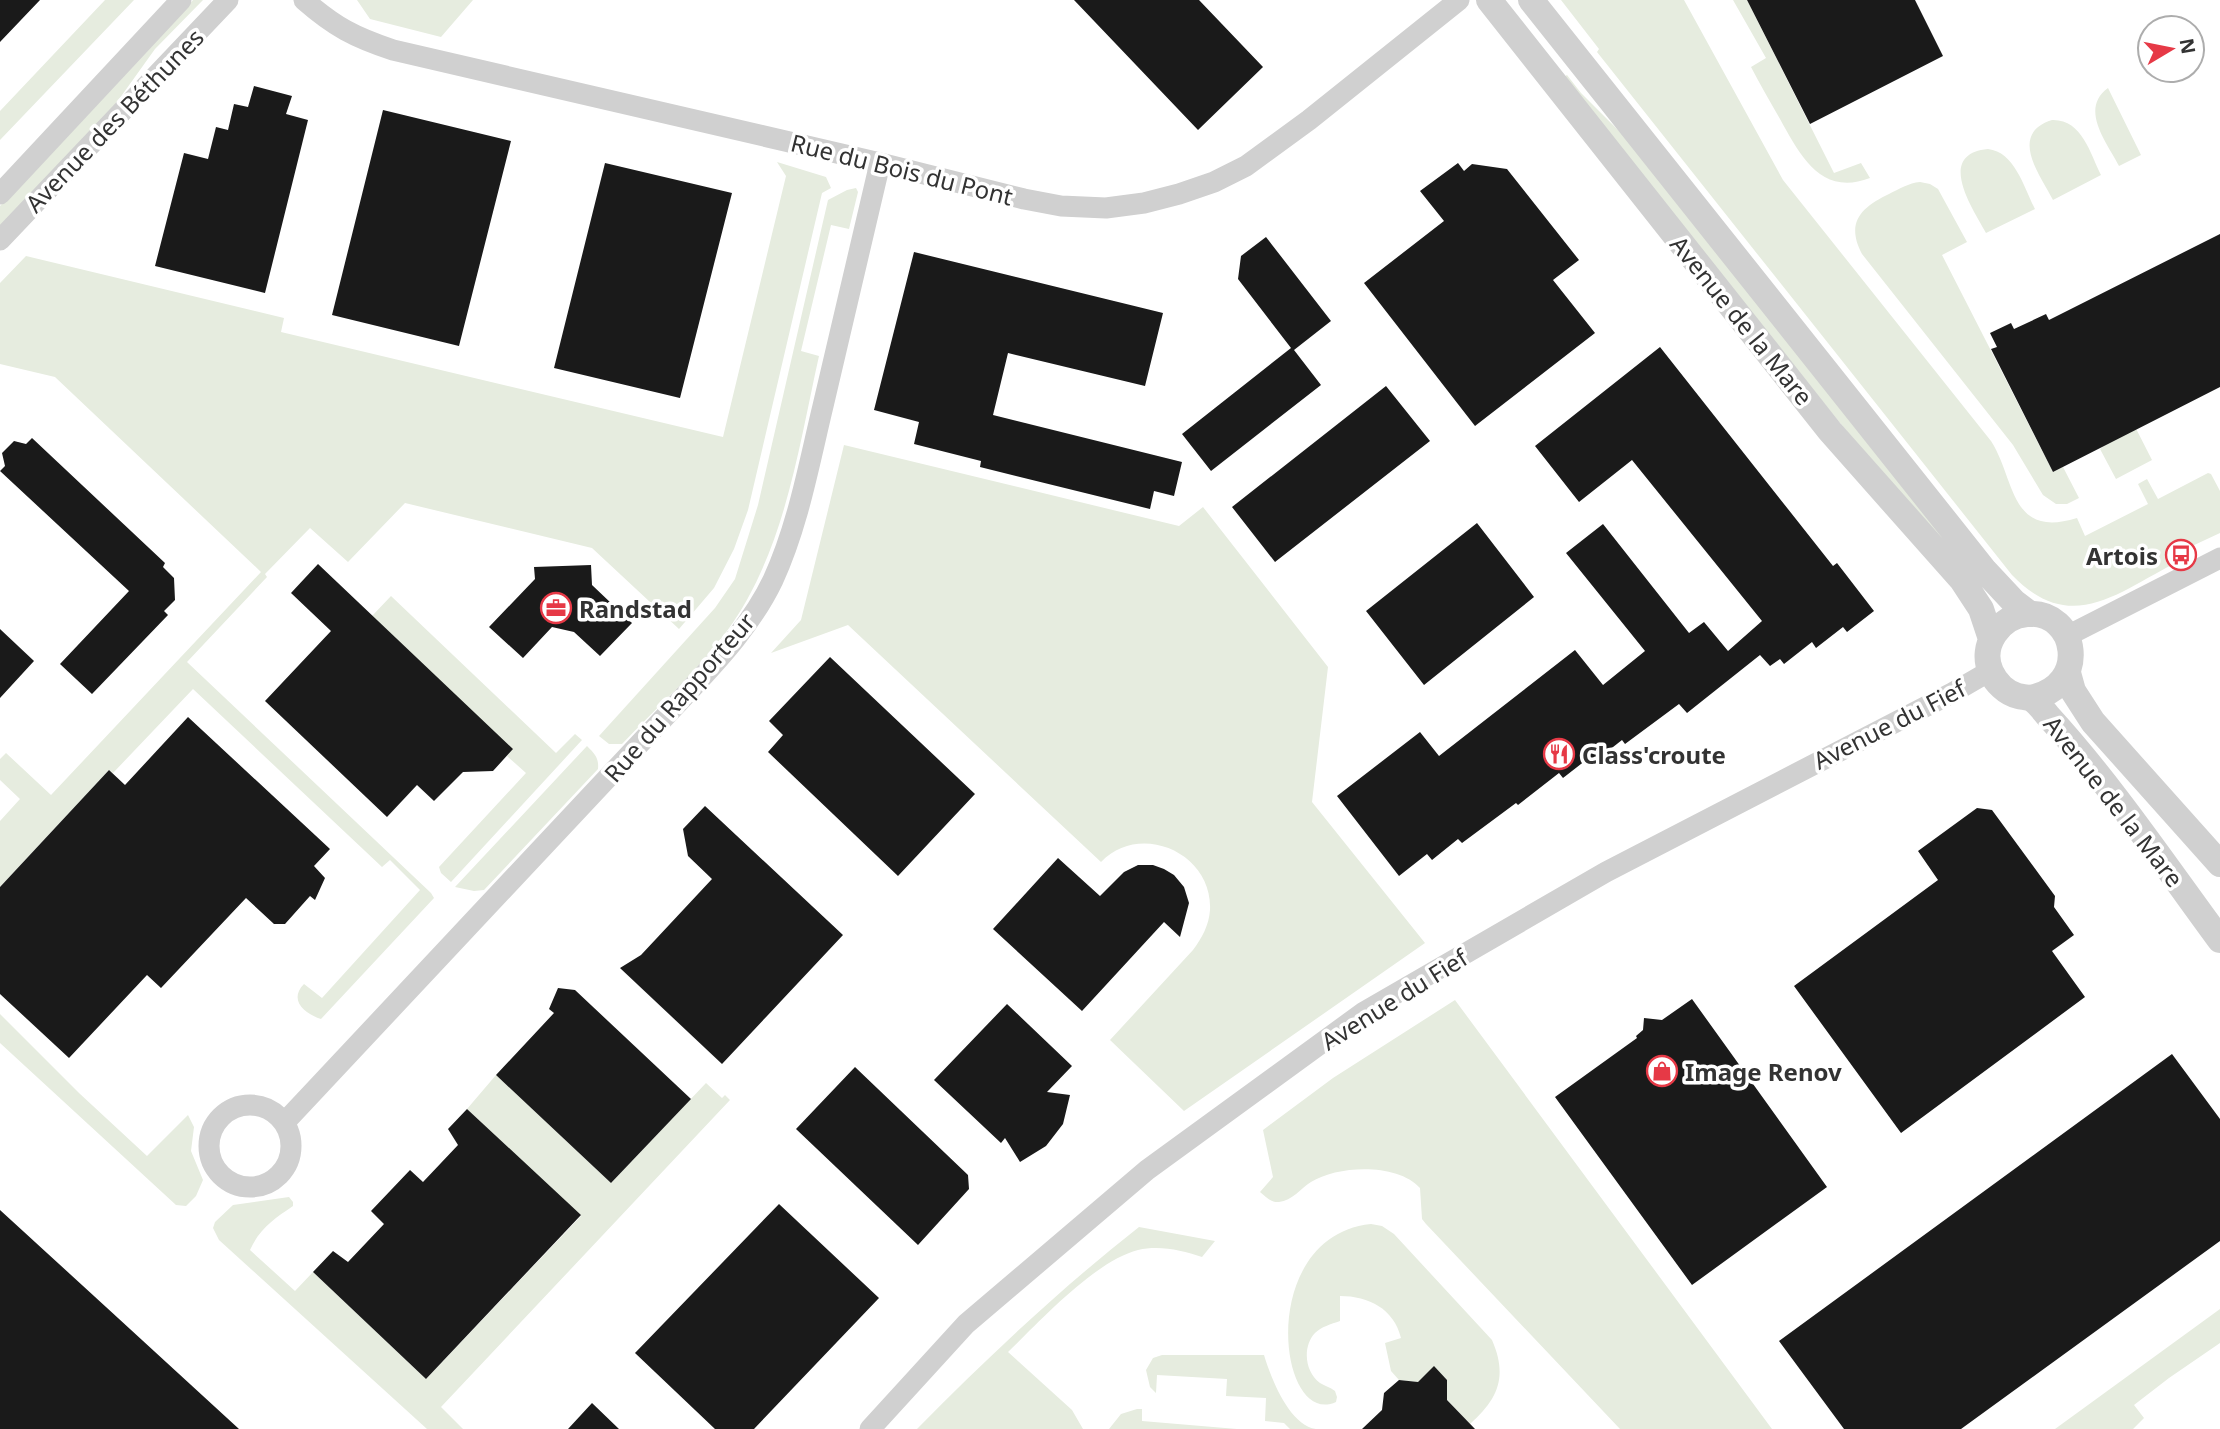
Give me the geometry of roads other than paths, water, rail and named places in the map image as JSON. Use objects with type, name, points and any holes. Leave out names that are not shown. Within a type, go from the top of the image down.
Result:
[{"type":"street","name":"Avenue des Béthunes","points":[[0,194],[181,0]]},
{"type":"street","name":"Avenue des Béthunes","points":[[0,240],[228,0]]},
{"type":"street","name":"Rue du Bois du Pont","points":[[304,0],[338,28],[357,38],[393,50],[1061,206],[1106,208],[1144,203],[1179,194],[1214,182],[1246,166],[1309,120],[1459,0]]},
{"type":"street","name":"Avenue de la Mare","points":[[1489,0],[1830,431],[1962,580],[1981,609],[1991,639],[1988,649],[1990,671],[1997,682],[2006,691],[2031,698],[2057,726],[2119,803],[2220,940]]},
{"type":"street","name":"Avenue de la Mare","points":[[1531,0],[1985,571],[2029,614],[2047,618],[2067,636]]},
{"type":"street","name":"Rue du Rapporteur","points":[[284,1123],[691,690],[728,649],[758,607],[773,580],[803,490],[880,163]]},
{"type":"street","points":[[2031,698],[2053,691],[2068,673],[2072,654],[2067,636],[2220,558]]},
{"type":"street","points":[[1991,639],[2007,621],[2029,614]]},
{"type":"street","name":"Avenue du Fief","points":[[870,1429],[967,1324],[1147,1170],[1364,1012],[1606,872],[1990,671]]},
{"type":"street","name":"Avenue de la Mare","points":[[2068,673],[2073,691],[2093,722],[2220,863]]},
{"type":"place","name":"Artois","points":[[2181,555]]},
{"type":"place","name":"Randstad","points":[[556,608]]},
{"type":"place","name":"Class'croute","points":[[1559,754]]},
{"type":"place","name":"Image Renov","points":[[1662,1071]]}]
